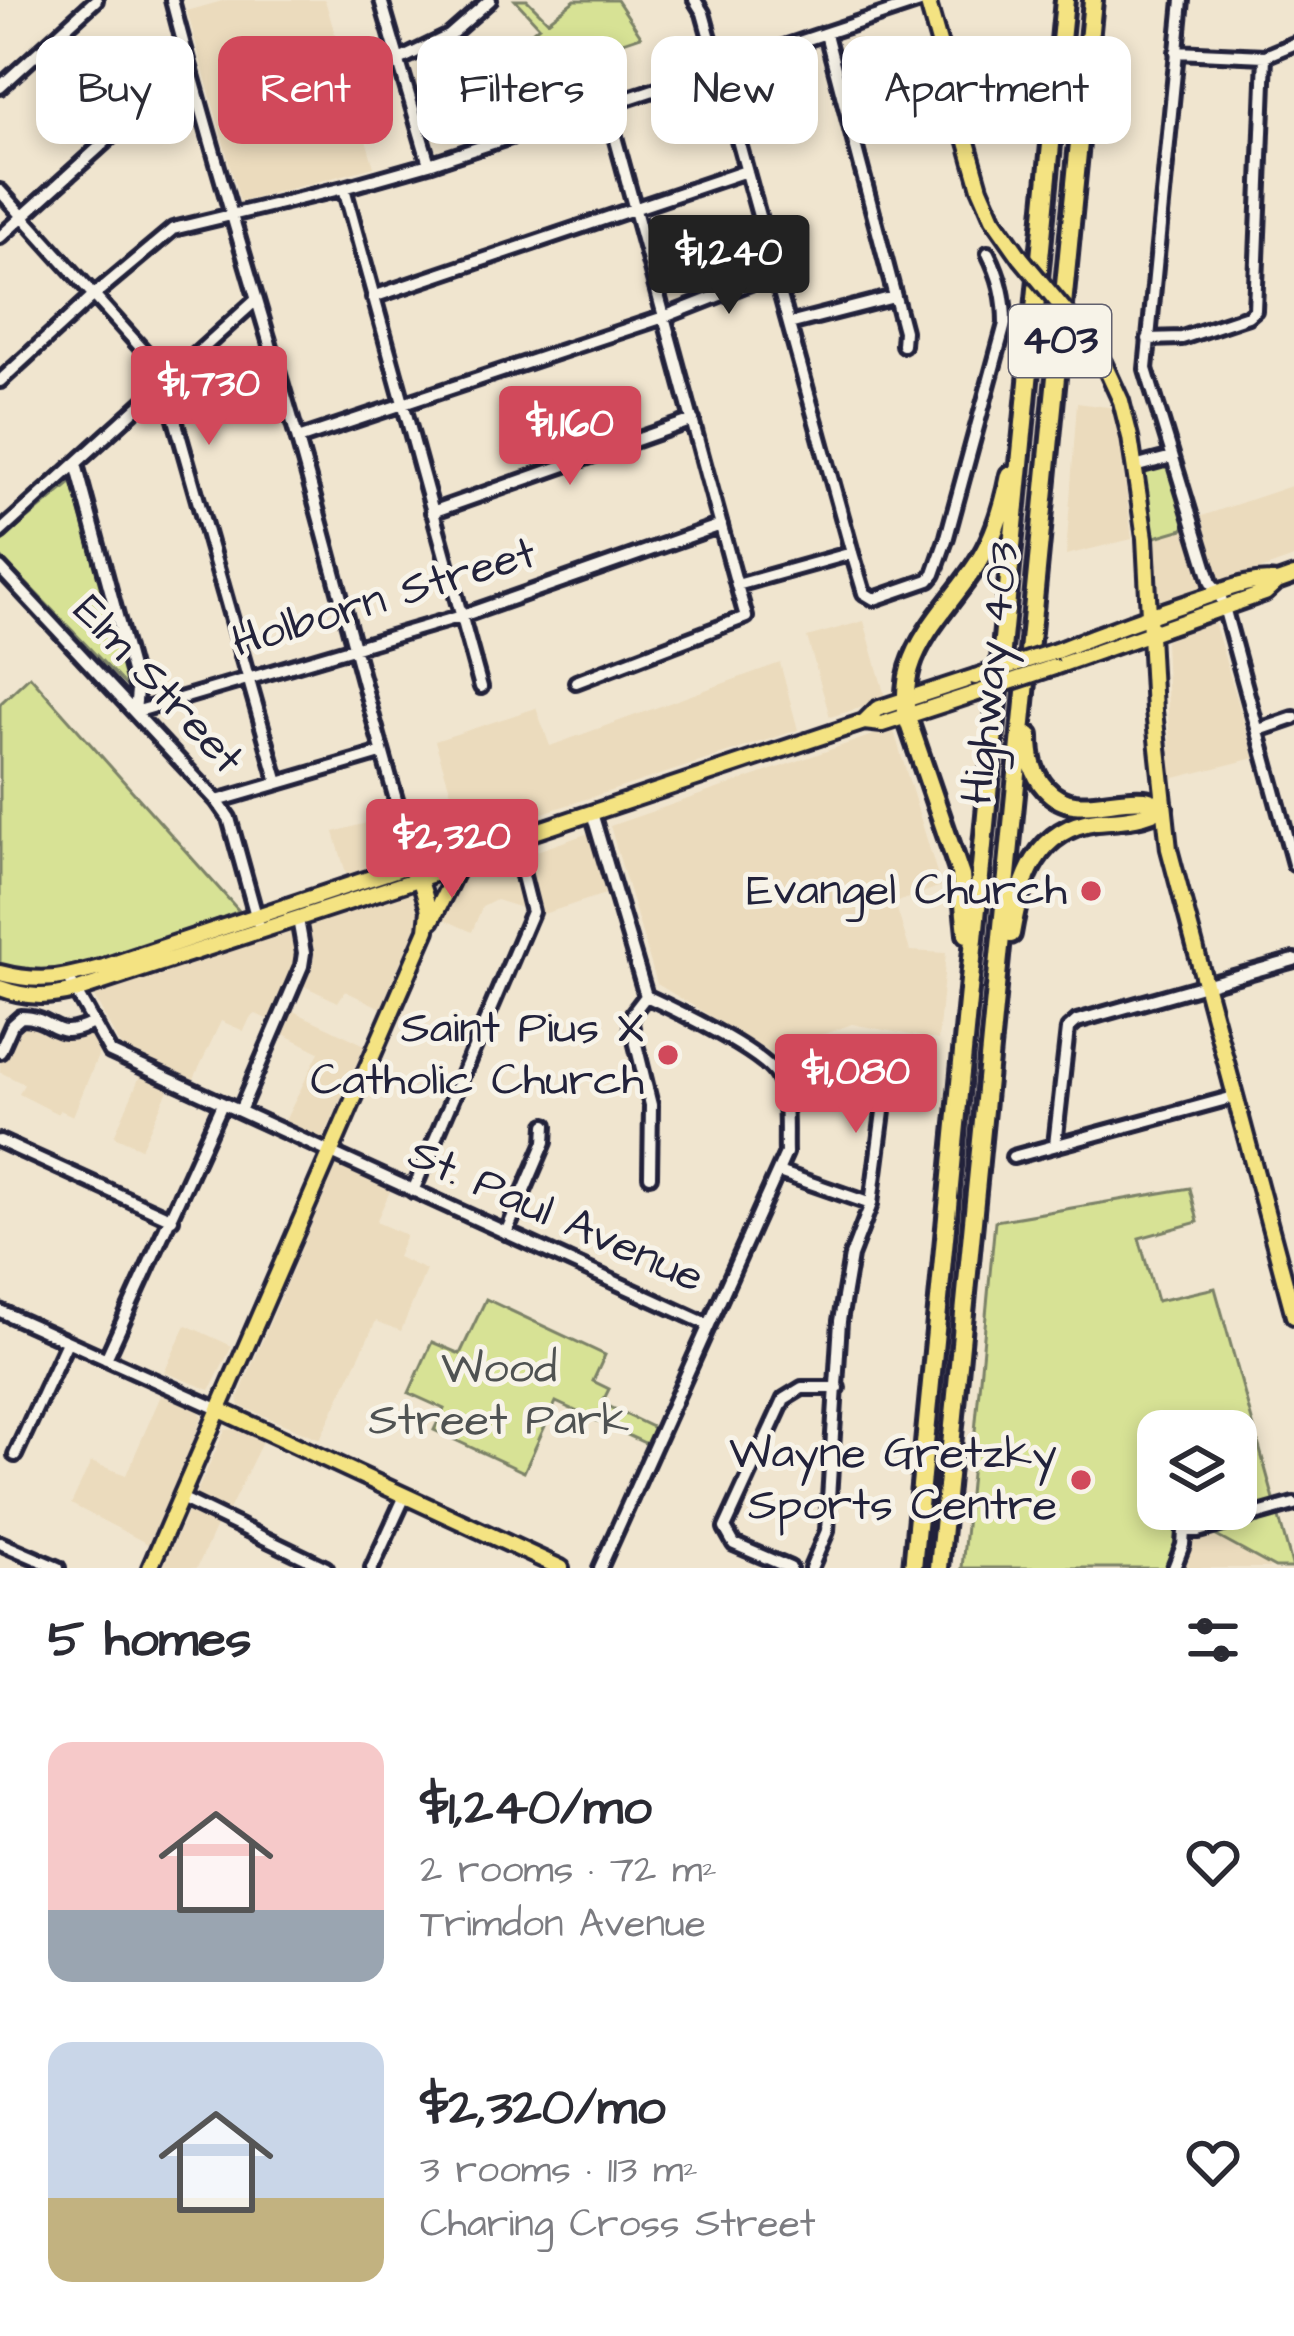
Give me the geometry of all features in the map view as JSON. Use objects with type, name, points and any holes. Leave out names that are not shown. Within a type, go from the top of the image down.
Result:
[{"type":"highway","name":"Highway 403","points":[[913,1568],[1065,0]]},
{"type":"highway","name":"Highway 403","points":[[940,1568],[1093,0]]},
{"type":"highway","points":[[967,1024],[968,925],[961,876],[906,707],[910,666],[921,641],[980,561],[996,530],[1027,407]]},
{"type":"highway","points":[[1027,682],[1029,752],[1036,776],[1050,794],[1066,803],[1087,806],[1147,800],[1162,807]]},
{"type":"highway","points":[[989,1059],[1012,927],[1030,866],[1048,840],[1062,831],[1086,823],[1148,816],[1162,807]]},
{"type":"main road","points":[[927,0],[980,188],[993,218],[1080,329],[1121,401],[1144,530],[1168,849],[1294,1316]]},
{"type":"main road","points":[[906,707],[974,694],[1150,615],[1260,579],[1276,582],[1294,576]]},
{"type":"main road","points":[[0,988],[30,997],[54,996],[72,984],[864,722],[882,724],[906,707],[975,677],[1150,633],[1218,594]]},
{"type":"main road","points":[[258,924],[298,920],[417,871],[459,865],[514,839]]},
{"type":"main road","points":[[150,1568],[459,865]]},
{"type":"main road","points":[[417,871],[429,910],[427,930]]},
{"type":"main road","points":[[0,973],[72,984]]},
{"type":"main road","points":[[220,1410],[561,1568]]},
{"type":"street","points":[[0,87],[96,0]]},
{"type":"street","points":[[172,0],[181,36]]},
{"type":"street","points":[[381,0],[429,164]]},
{"type":"street","points":[[398,61],[449,35],[490,0]]},
{"type":"street","points":[[695,0],[709,36]]},
{"type":"street","points":[[818,36],[927,0]]},
{"type":"street","points":[[1182,0],[1146,369],[1259,730],[1294,864]]},
{"type":"street","points":[[826,34],[904,331],[903,345]]},
{"type":"street","points":[[1176,52],[1265,56],[1294,44]]},
{"type":"street","points":[[1148,339],[1182,338],[1256,310],[1265,56]]},
{"type":"street","points":[[194,83],[417,871]]},
{"type":"street","points":[[0,237],[103,144]]},
{"type":"street","points":[[0,380],[173,229],[344,188],[490,144]]},
{"type":"street","points":[[576,682],[746,617],[617,144]]},
{"type":"street","points":[[739,144],[852,553],[869,598],[928,580],[947,537],[1005,324],[1005,298],[988,253]]},
{"type":"street","points":[[374,297],[746,170]]},
{"type":"street","points":[[344,188],[481,687]]},
{"type":"street","points":[[0,191],[167,382],[278,783]]},
{"type":"street","points":[[298,440],[664,317],[776,273]]},
{"type":"street","points":[[789,324],[894,297]]},
{"type":"street","points":[[0,532],[255,301]]},
{"type":"street","points":[[432,512],[693,420]]},
{"type":"street","points":[[1134,467],[1172,457]]},
{"type":"street","points":[[76,464],[137,690],[135,712]]},
{"type":"street","name":"Holborn Street","points":[[135,712],[462,616],[721,525]]},
{"type":"street","points":[[736,585],[852,553]]},
{"type":"street","name":"Elm Street","points":[[0,568],[218,801],[229,818],[258,924]]},
{"type":"street","points":[[1259,730],[1294,718]]},
{"type":"street","points":[[218,801],[381,754]]},
{"type":"street","points":[[592,813],[646,996]]},
{"type":"street","points":[[412,1191],[532,912],[514,839]]},
{"type":"street","points":[[240,1111],[302,966],[298,920]]},
{"type":"street","points":[[1055,1145],[1068,1029],[1077,1021],[1294,960]]},
{"type":"street","name":"St. Paul Avenue","points":[[72,984],[110,1052],[710,1325]]},
{"type":"street","points":[[600,1568],[786,1153],[784,1094],[777,1075],[765,1062],[646,996]]},
{"type":"street","points":[[646,996],[633,1013],[632,1024],[651,1105],[650,1176]]},
{"type":"street","points":[[0,1052],[21,1017],[74,1033],[93,1023]]},
{"type":"street","points":[[812,1568],[827,1532],[840,1321],[851,1256],[871,1204],[884,1104],[894,1084]]},
{"type":"street","points":[[1012,1157],[1234,1097]]},
{"type":"street","points":[[106,1359],[222,1104]]},
{"type":"street","points":[[506,1233],[545,1142],[546,1125]]},
{"type":"street","points":[[0,1141],[172,1219]]},
{"type":"street","points":[[779,1172],[871,1204]]},
{"type":"street","points":[[0,1310],[220,1410]]},
{"type":"street","points":[[15,1455],[67,1342]]},
{"type":"street","points":[[790,1568],[734,1544],[725,1528],[784,1399],[802,1388],[838,1388]]},
{"type":"street","points":[[371,1568],[405,1496]]},
{"type":"street","points":[[181,1498],[326,1568]]},
{"type":"street","points":[[1174,1568],[1184,1531],[1294,1504]]},
{"type":"street","points":[[0,1543],[58,1568]]},
{"type":"shaded area","points":[[226,0],[325,0],[336,36],[218,36],[218,123],[187,11]]},
{"type":"shaded area","points":[[224,144],[367,144],[374,167],[240,202]]},
{"type":"shaded area","points":[[1077,403],[1116,408],[1132,539],[1066,555]]},
{"type":"shaded area","points":[[1294,485],[1294,558],[1223,583],[1202,516]]},
{"type":"shaded area","points":[[1186,525],[1205,588],[1161,605],[1155,596],[1150,536]]},
{"type":"shaded area","points":[[1213,619],[1255,758],[1171,779],[1165,641]]},
{"type":"shaded area","points":[[864,621],[886,700],[830,717],[807,637]]},
{"type":"shaded area","points":[[780,663],[798,730],[426,851],[415,817],[455,805],[435,741],[536,708],[550,746]]},
{"type":"shaded area","points":[[893,728],[941,886],[895,903],[910,951],[946,953],[938,1040],[852,1024],[771,1053],[657,984],[610,826]]},
{"type":"shaded area","points":[[395,815],[407,858],[347,877],[334,832]]},
{"type":"shaded area","points":[[589,833],[605,894],[540,915],[525,855]]},
{"type":"shaded area","points":[[509,859],[525,909],[496,900],[482,907],[472,932],[441,918],[459,878]]},
{"type":"shaded area","points":[[414,890],[421,915],[381,1008],[345,991],[338,1002],[302,985],[314,958],[309,924]]},
{"type":"shaded area","points":[[297,927],[301,956],[273,1022],[256,1014],[244,1031],[221,1021],[191,1085],[128,1053],[92,993]]},
{"type":"shaded area","points":[[291,1010],[365,1045],[322,1142],[284,1123],[319,1052],[282,1033]]},
{"type":"shaded area","points":[[27,1022],[68,1039],[85,1032],[102,1046],[73,1116],[60,1110],[58,1114],[19,1094],[24,1084],[0,1072],[16,1025]]},
{"type":"shaded area","points":[[141,1074],[169,1088],[141,1148],[114,1136]]},
{"type":"shaded area","points":[[337,1164],[391,1189],[376,1222],[406,1235],[397,1257],[426,1270],[401,1331],[376,1321],[320,1439],[240,1406],[238,1398]]},
{"type":"shaded area","points":[[186,1325],[232,1346],[210,1390],[164,1372]]},
{"type":"shaded area","points":[[162,1393],[199,1410],[202,1417],[183,1473],[148,1544],[71,1504],[91,1462],[126,1475]]},
{"type":"shaded area","points":[[238,1429],[262,1442],[227,1514],[215,1528],[197,1568],[162,1568],[225,1430]]},
{"type":"shaded area","points":[[1197,1530],[1205,1530],[1275,1568],[1171,1568],[1179,1549]]},
{"type":"green space","points":[[515,0],[527,0],[548,21],[575,0],[617,0],[641,36],[627,41],[627,36],[527,36],[539,26]]},
{"type":"green space","points":[[1164,465],[1170,469],[1186,525],[1152,538],[1143,476],[1148,468]]},
{"type":"green space","points":[[72,482],[130,690],[0,556],[0,542]]},
{"type":"green space","points":[[30,676],[239,911],[93,969],[31,979],[0,972],[0,704]]},
{"type":"green space","points":[[1190,1188],[1198,1222],[1139,1238],[1157,1301],[1215,1288],[1249,1410],[1137,1410],[1137,1530],[1197,1530],[1179,1549],[1171,1568],[962,1568],[995,1221]]},
{"type":"green space","name":"Wood Street Park","points":[[486,1299],[605,1355],[593,1381],[609,1389],[602,1403],[654,1428],[647,1444],[556,1402],[524,1472],[434,1430],[444,1409],[409,1393],[432,1342],[460,1354]]},
{"type":"green space","points":[[1257,1439],[1293,1568],[1275,1568],[1205,1530],[1257,1530]]},
{"type":"place","name":"Evangel Church","points":[[1091,891]]},
{"type":"place","name":"Saint Pius X Catholic Church","points":[[668,1055]]},
{"type":"place","name":"Wayne Gretzky Sports Centre","points":[[1081,1480]]}]
